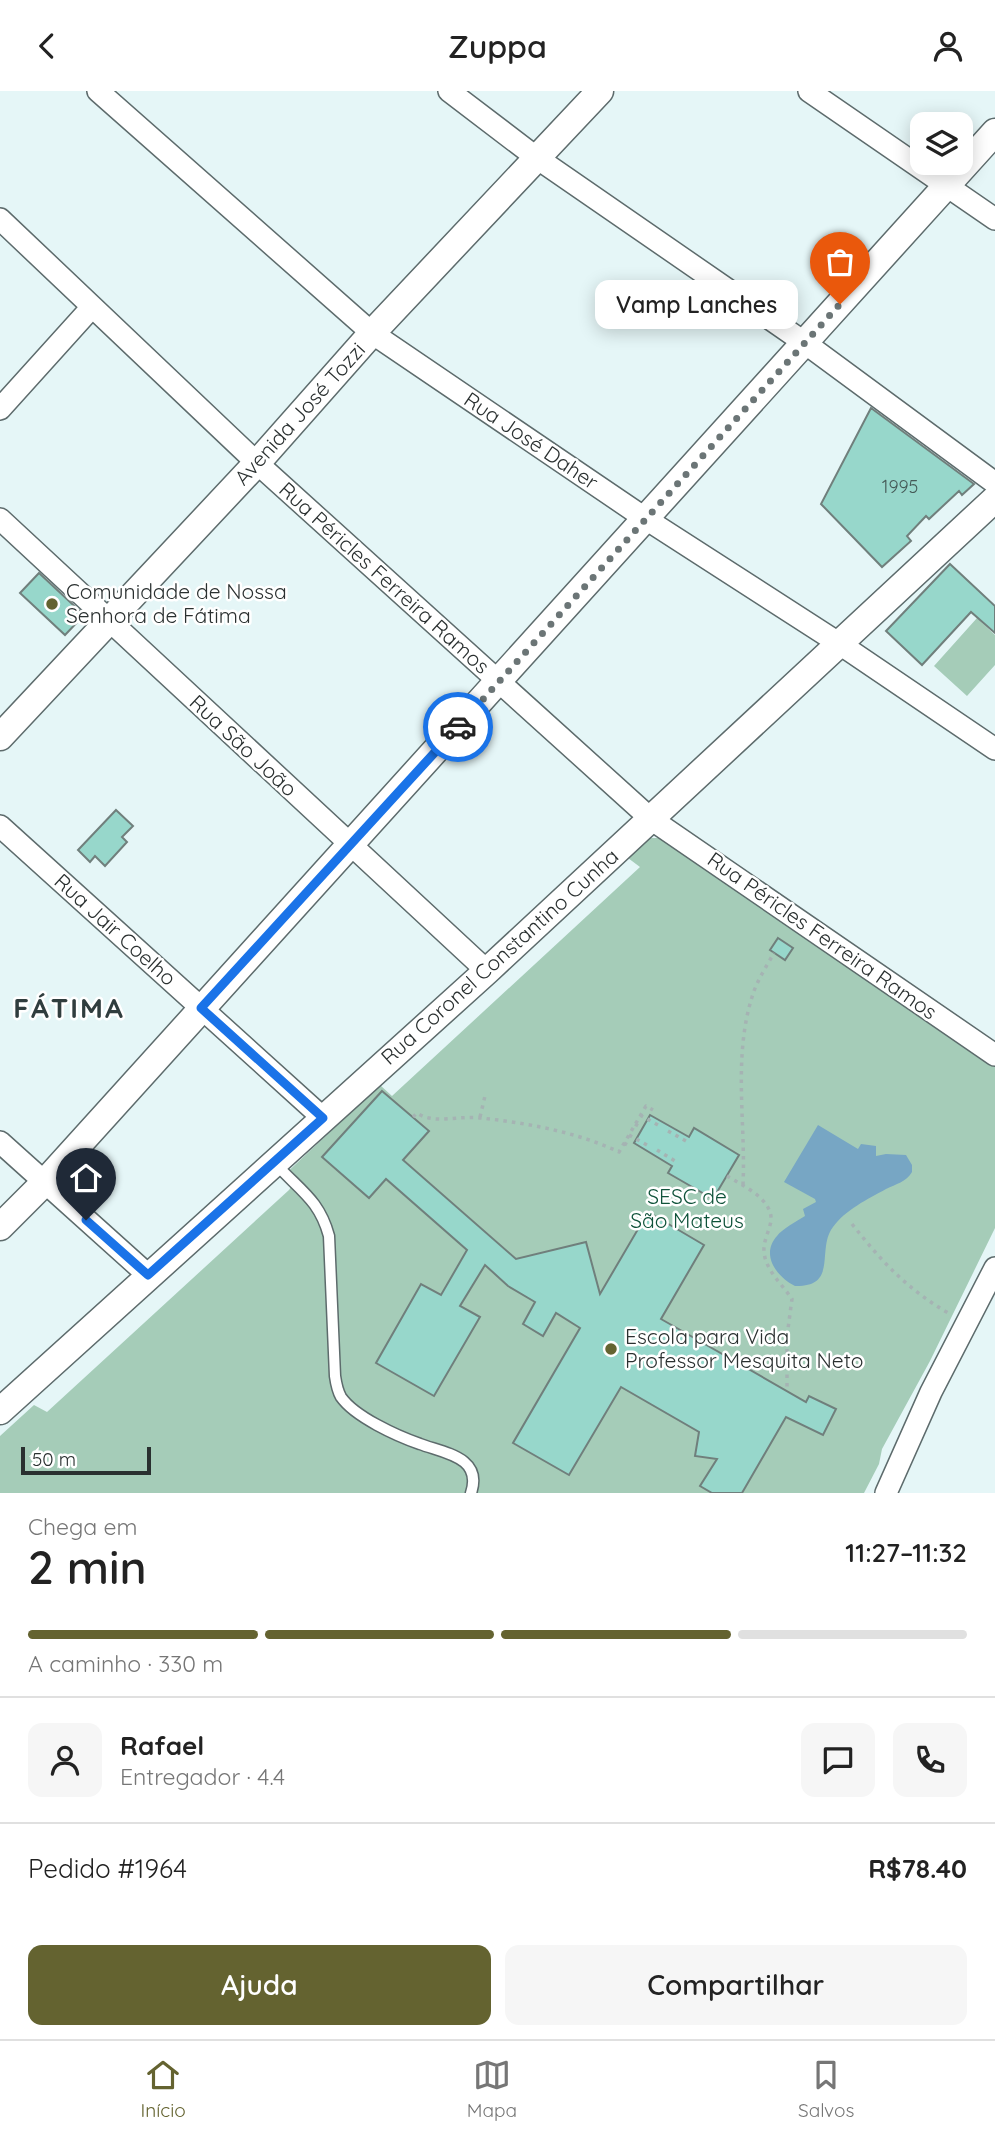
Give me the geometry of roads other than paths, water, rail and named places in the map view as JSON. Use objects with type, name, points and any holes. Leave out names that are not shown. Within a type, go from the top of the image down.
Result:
[{"type":"street","name":"Rua José Daher","points":[[98,91],[372,333],[646,519],[840,644],[995,749]]},
{"type":"street","points":[[449,91],[537,158],[805,344],[995,483]]},
{"type":"street","name":"Avenida José Tozzi","points":[[0,737],[257,463],[372,333],[600,91]]},
{"type":"street","points":[[809,91],[995,219]]},
{"type":"street","points":[[0,1227],[44,1183],[995,132]]},
{"type":"street","name":"Rua Péricles Ferreira Ramos","points":[[0,219],[257,463],[651,819],[995,1055]]},
{"type":"street","points":[[0,409],[92,307]]},
{"type":"street","name":"Rua Coronel Constantino Cunha","points":[[0,1411],[487,971],[995,499]]},
{"type":"street","name":"Rua São João","points":[[0,519],[487,971]]},
{"type":"street","name":"Rua Jair Coelho","points":[[0,826],[323,1118]]},
{"type":"street","points":[[0,1142],[148,1275]]},
{"type":"street","points":[[886,1493],[932,1392],[995,1268]]},
{"type":"lane","points":[[274,1162],[318,1206],[324,1217],[329,1236],[335,1376],[342,1399],[382,1427],[419,1444],[444,1450],[458,1457],[471,1470],[474,1478],[471,1493]]},
{"type":"water","points":[[818,1125],[858,1149],[861,1144],[876,1146],[876,1156],[906,1155],[912,1165],[912,1172],[904,1180],[844,1215],[828,1236],[822,1274],[809,1285],[795,1286],[777,1271],[770,1258],[770,1251],[779,1233],[805,1216],[803,1209],[816,1202],[784,1182]]},
{"type":"place","name":"Vamp Lanches","points":[[840,304]]},
{"type":"place","name":"Comunidade de Nossa Senhora de Fátima","points":[[52,604]]},
{"type":"place","name":"Escola para Vida Professor Mesquita Neto","points":[[611,1349]]},
{"type":"district","name":"FÁTIMA","points":[[69,1008]]},
{"type":"park label","name":"SESC de São Mateus","points":[[687,1209]]}]
